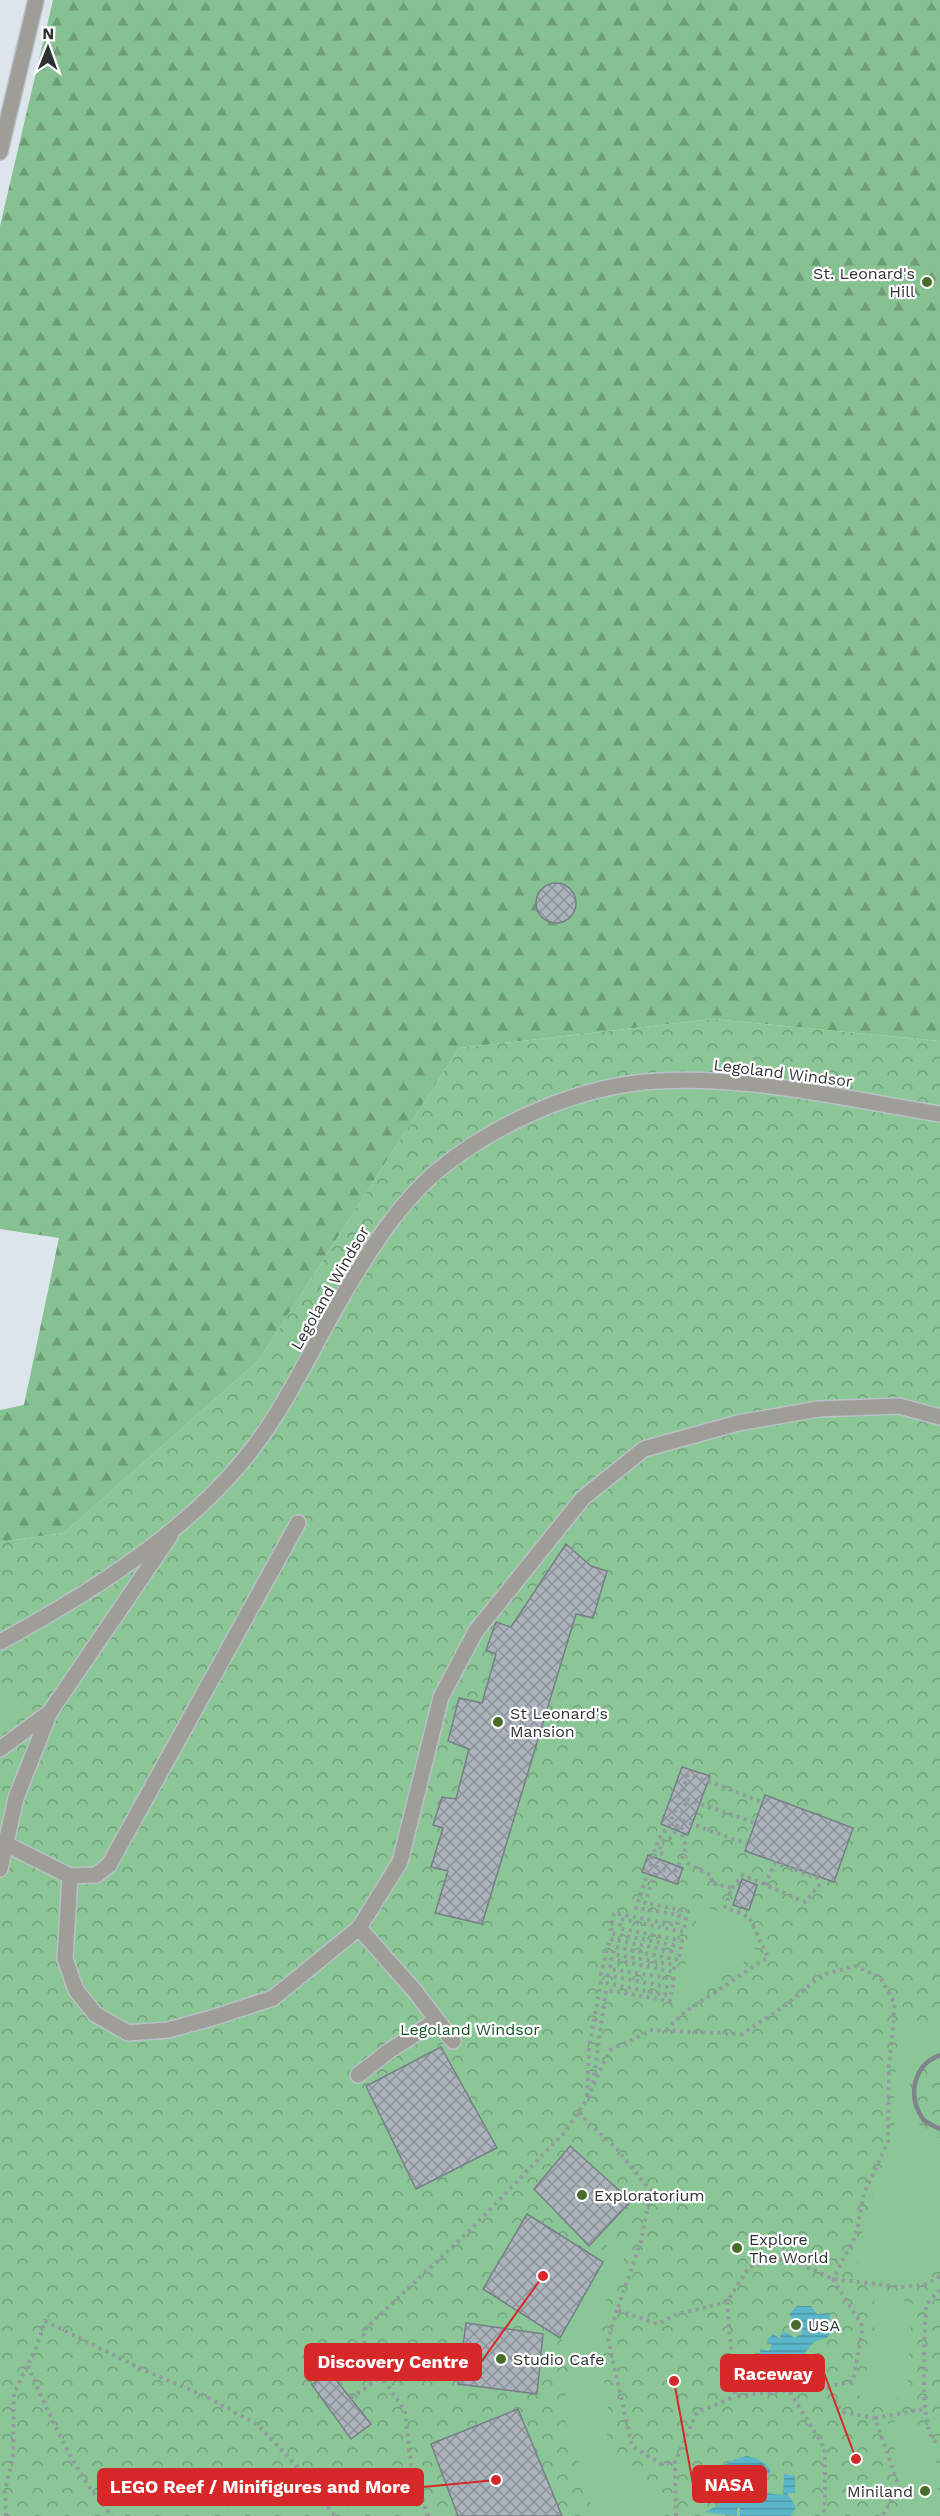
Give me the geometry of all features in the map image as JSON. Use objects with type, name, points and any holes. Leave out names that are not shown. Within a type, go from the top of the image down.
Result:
[{"type":"street","points":[[0,152],[36,0]]},
{"type":"street","name":"Legoland Windsor","points":[[176,1526],[226,1480],[275,1420],[348,1287],[388,1224],[434,1174],[484,1137],[542,1109],[600,1091],[655,1081],[716,1081],[781,1088],[940,1114]]},
{"type":"street","points":[[70,1876],[65,1959],[76,1990],[95,2014],[128,2033],[168,2030],[273,1998],[359,1928],[400,1862],[441,1697],[476,1631],[583,1498],[644,1449],[738,1423],[818,1409],[899,1406],[940,1417]]},
{"type":"street","points":[[6,1844],[70,1876],[96,1875],[109,1865],[298,1523]]},
{"type":"street","points":[[0,1642],[59,1608],[117,1570],[176,1526]]},
{"type":"street","points":[[0,1869],[15,1798],[50,1712],[176,1526]]},
{"type":"street","points":[[0,1749],[50,1712]]},
{"type":"street","points":[[359,1928],[414,1990],[453,2041]]},
{"type":"street","points":[[358,2074],[437,2020]]},
{"type":"path","points":[[587,2099],[590,2048],[601,1982],[665,1995],[667,1987],[601,1974],[610,1939],[672,1951],[673,1945],[610,1933],[614,1913],[677,1925],[679,1916],[636,1908],[659,1838],[669,1826],[688,1775],[762,1802]]},
{"type":"path","points":[[663,1854],[659,1852],[663,1841],[673,1837],[687,1798],[754,1823]]},
{"type":"path","points":[[593,2088],[606,1990],[670,2001],[674,1979],[609,1969],[611,1959],[674,1972],[674,1965],[613,1954],[615,1947],[679,1960],[682,1941],[619,1928],[621,1919],[683,1932],[688,1911],[645,1903],[657,1867],[675,1874],[686,1848],[681,1831],[684,1821],[747,1844]]},
{"type":"path","points":[[687,1863],[712,1876],[711,1882],[732,1888]]},
{"type":"path","points":[[666,2031],[685,2012],[768,1957],[750,1917],[724,1906],[732,1888],[743,1875],[765,1885],[805,1902],[822,1882],[775,1863],[765,1885]]},
{"type":"path","points":[[428,2516],[411,2464],[405,2411],[366,2355],[363,2331],[469,2231],[565,2132],[587,2099],[610,2050],[652,2030],[742,2034],[783,2007],[822,1975],[855,1966],[880,1977],[895,2004],[889,2067],[888,2142],[864,2193],[856,2235],[833,2279]]},
{"type":"path","points":[[578,2113],[617,2149],[651,2191],[641,2241],[608,2339],[632,2446],[661,2463],[675,2462]]},
{"type":"path","points":[[735,2397],[729,2348],[727,2302],[749,2267],[788,2258],[833,2279],[901,2287],[925,2284],[940,2276]]},
{"type":"path","points":[[676,2516],[675,2462],[697,2412],[735,2397],[827,2387],[853,2381],[863,2327],[833,2279]]},
{"type":"path","points":[[940,2290],[926,2305],[925,2409],[932,2439],[940,2445]]},
{"type":"path","points":[[617,2310],[658,2324],[674,2315],[727,2302]]},
{"type":"path","points":[[6,2516],[5,2491],[13,2457],[14,2393],[45,2321],[148,2372],[203,2394],[258,2425],[306,2476],[335,2516]]},
{"type":"path","points":[[28,2365],[53,2423],[99,2501],[111,2516]]},
{"type":"path","points":[[351,2398],[381,2378]]},
{"type":"path","points":[[827,2387],[842,2412],[875,2418],[925,2409]]},
{"type":"path","points":[[790,2392],[825,2449],[823,2516]]},
{"type":"path","points":[[875,2418],[899,2487],[882,2516]]},
{"type":"green space","points":[[53,0],[940,0],[940,1041],[713,1019],[459,1048],[259,1360],[64,1533],[0,1542],[0,1410],[24,1405],[59,1238],[0,1229],[0,226]]},
{"type":"green space","name":"Legoland Windsor","points":[[713,1019],[940,1041],[940,2516],[0,2516],[0,1542],[64,1533],[259,1360],[459,1048]]},
{"type":"green space","points":[[0,1694],[21,1702],[14,1724],[0,1725]]},
{"type":"green space","points":[[705,1907],[743,1920],[757,1954],[710,1984],[676,2000],[697,1919]]},
{"type":"green space","points":[[940,2024],[940,2050],[918,2057],[910,2081],[907,2105],[922,2129],[940,2138],[940,2261],[922,2274],[904,2279],[862,2276],[857,2260],[865,2218],[894,2138],[894,2093],[899,2027]]},
{"type":"green space","points":[[608,2237],[627,2238],[624,2258],[604,2305],[598,2331],[600,2362],[608,2402],[608,2439],[622,2462],[657,2489],[663,2516],[593,2516],[584,2476],[560,2405],[575,2375],[575,2357],[560,2338],[603,2262]]},
{"type":"green space","points":[[874,2299],[912,2302],[907,2395],[876,2404],[858,2395],[872,2348],[875,2323]]},
{"type":"green space","points":[[915,2414],[922,2441],[940,2468],[935,2505],[940,2516],[895,2516],[910,2498],[909,2482],[885,2425]]},
{"type":"water","points":[[797,2306],[811,2306],[817,2314],[829,2313],[831,2332],[827,2338],[815,2341],[802,2356],[791,2353],[795,2360],[792,2366],[783,2362],[774,2364],[773,2360],[761,2359],[760,2349],[769,2351],[772,2345],[766,2341],[773,2334],[782,2340],[780,2336],[783,2332],[794,2338],[802,2334],[798,2321],[795,2323],[789,2314]]},
{"type":"water","points":[[747,2456],[758,2459],[770,2468],[770,2473],[765,2476],[766,2493],[783,2495],[784,2474],[795,2476],[795,2493],[787,2493],[796,2507],[791,2516],[740,2516],[740,2508],[737,2508],[737,2516],[705,2512],[719,2505],[710,2491],[718,2471],[726,2463]]},
{"type":"building","points":[[556,883],[570,889],[576,903],[570,917],[556,923],[542,917],[536,903],[542,889]]},
{"type":"building","name":"St Leonard's Mansion","points":[[566,1544],[591,1566],[607,1571],[593,1618],[576,1614],[482,1924],[435,1913],[448,1871],[431,1867],[443,1828],[433,1825],[442,1797],[456,1799],[469,1749],[448,1741],[459,1698],[482,1703],[496,1654],[486,1650],[496,1622],[511,1627]]},
{"type":"building","points":[[682,1767],[710,1776],[688,1835],[661,1824]]},
{"type":"building","points":[[765,1795],[853,1828],[834,1882],[745,1851]]},
{"type":"building","points":[[648,1855],[683,1868],[677,1884],[642,1872]]},
{"type":"building","points":[[742,1879],[757,1885],[749,1910],[733,1905]]},
{"type":"building","points":[[441,2047],[497,2148],[416,2189],[366,2086]]},
{"type":"building","name":"Exploratorium","points":[[570,2146],[631,2201],[589,2246],[534,2189]]},
{"type":"building","points":[[527,2214],[603,2262],[560,2338],[483,2289]]},
{"type":"building","name":"Studio Cafe","points":[[466,2323],[543,2334],[537,2394],[458,2384]]},
{"type":"building","points":[[329,2371],[371,2424],[351,2439],[312,2385]]},
{"type":"building","points":[[518,2409],[562,2516],[458,2516],[431,2444]]},
{"type":"railway","points":[[940,2055],[924,2066],[915,2082],[914,2091],[915,2101],[923,2119],[940,2129]]},
{"type":"place","name":"St. Leonard's Hill","points":[[927,282]]},
{"type":"place","name":"St Leonard's Mansion","points":[[498,1722]]},
{"type":"place","name":"Exploratorium","points":[[582,2195]]},
{"type":"place","name":"Explore The World","points":[[737,2248]]},
{"type":"place","name":"Discovery Centre","points":[[543,2276]]},
{"type":"place","name":"USA","points":[[796,2325]]},
{"type":"place","name":"Studio Cafe","points":[[501,2359]]},
{"type":"place","name":"NASA","points":[[674,2381]]},
{"type":"place","name":"Raceway","points":[[856,2459]]},
{"type":"place","name":"LEGO Reef / Minifigures and More","points":[[496,2480]]},
{"type":"place","name":"Miniland","points":[[925,2491]]}]
